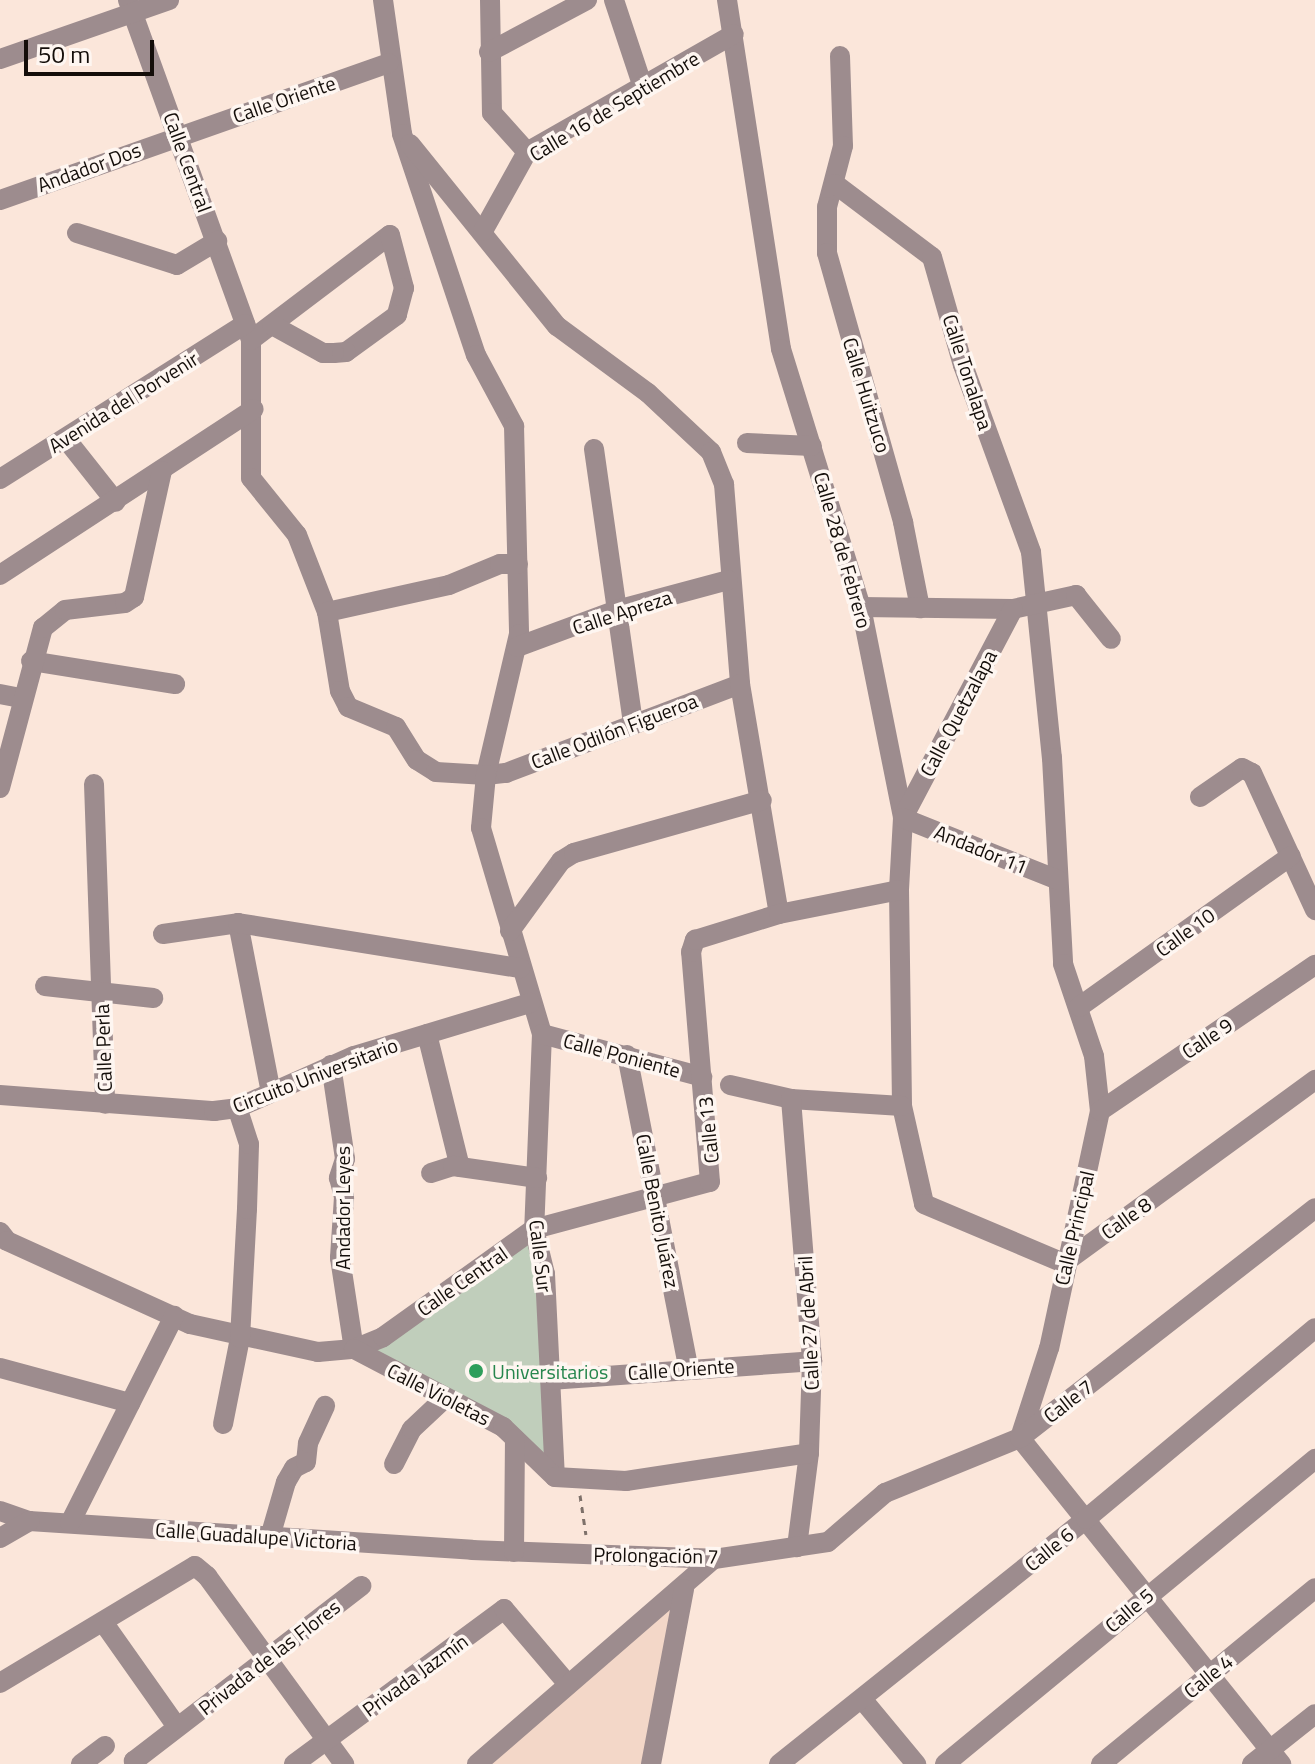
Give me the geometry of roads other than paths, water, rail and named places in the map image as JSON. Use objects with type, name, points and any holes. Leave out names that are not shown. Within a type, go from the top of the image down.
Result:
[{"type":"street","points":[[0,59],[131,7],[169,0]]},
{"type":"street","points":[[383,0],[389,63],[402,134],[476,355],[514,426],[517,647],[486,775],[481,828],[530,1003],[542,1034]]},
{"type":"street","points":[[490,0],[492,113],[527,152]]},
{"type":"street","points":[[489,52],[587,0]]},
{"type":"street","points":[[614,0],[643,87]]},
{"type":"street","name":"Calle 28 de Febrero","points":[[727,0],[781,349],[861,607],[903,818],[899,890],[902,1106]]},
{"type":"street","name":"Calle Central","points":[[131,7],[248,332],[254,409],[251,478],[297,535],[327,612]]},
{"type":"street","name":"Calle 16 de Septiembre","points":[[483,231],[527,152],[734,34]]},
{"type":"street","name":"Calle Huitzuco","points":[[840,56],[843,146],[827,207],[827,253],[903,522],[920,608]]},
{"type":"street","name":"Calle Oriente","points":[[178,135],[389,63]]},
{"type":"street","points":[[402,134],[557,326],[648,393],[711,452],[724,484],[728,580],[740,684],[779,914],[899,890]]},
{"type":"street","name":"Andador Dos","points":[[0,200],[178,135]]},
{"type":"street","name":"Calle Tonalapa","points":[[835,184],[932,257],[963,365],[1031,552],[1036,603]]},
{"type":"street","points":[[77,233],[177,265],[217,241]]},
{"type":"street","name":"Avenida del Porvenir","points":[[0,479],[248,332],[272,325],[390,235],[404,288],[397,315],[346,352],[334,353],[323,353],[272,325]]},
{"type":"street","points":[[0,575],[254,409]]},
{"type":"street","points":[[66,439],[116,502]]},
{"type":"street","points":[[747,443],[812,446]]},
{"type":"street","points":[[594,449],[633,722]]},
{"type":"street","points":[[0,788],[21,698],[43,628],[65,610],[125,603],[134,597],[162,471]]},
{"type":"street","points":[[327,612],[449,585],[500,564],[518,564]]},
{"type":"street","name":"Calle Apreza","points":[[517,647],[617,610],[728,580]]},
{"type":"street","points":[[861,607],[1013,609],[1081,597],[1111,639]]},
{"type":"street","name":"Calle Principal","points":[[1020,1438],[1049,1348],[1064,1263],[1100,1111],[1094,1056],[1063,964],[1036,603]]},
{"type":"street","name":"Calle Quetzalapa","points":[[903,818],[1013,609]]},
{"type":"street","name":"Calle Odilón Figueroa","points":[[327,612],[340,691],[348,707],[396,727],[417,760],[436,772],[506,773],[633,722],[740,684]]},
{"type":"street","points":[[31,661],[175,684]]},
{"type":"street","points":[[0,694],[21,698]]},
{"type":"street","points":[[1200,797],[1247,768],[1315,910]]},
{"type":"street","name":"Calle Perla","points":[[94,784],[105,1104]]},
{"type":"street","points":[[510,931],[561,861],[574,853],[762,800]]},
{"type":"street","name":"Andador 11","points":[[903,818],[1058,880]]},
{"type":"street","name":"Calle 10","points":[[1079,1007],[1291,856]]},
{"type":"street","name":"Calle 13","points":[[710,1182],[691,952],[695,940],[779,914]]},
{"type":"street","points":[[163,934],[238,923],[520,968]]},
{"type":"street","points":[[238,923],[271,1092]]},
{"type":"street","name":"Calle 9","points":[[1100,1111],[1315,965]]},
{"type":"street","points":[[45,986],[153,998]]},
{"type":"street","name":"Circuito Universitario","points":[[0,1095],[214,1111],[237,1108],[331,1065],[530,1003]]},
{"type":"street","points":[[427,1034],[460,1167]]},
{"type":"street","name":"Calle Poniente","points":[[542,1034],[702,1077]]},
{"type":"street","name":"Calle Sur","points":[[542,1034],[534,1229],[545,1274],[555,1477]]},
{"type":"street","name":"Calle Benito Juárez","points":[[627,1055],[688,1367]]},
{"type":"street","name":"Andador Leyes","points":[[331,1065],[345,1159],[339,1178],[344,1197],[340,1258],[354,1349]]},
{"type":"street","name":"Calle 8","points":[[1064,1263],[1315,1080]]},
{"type":"street","points":[[730,1085],[791,1099],[902,1106],[924,1204],[1064,1263]]},
{"type":"street","name":"Calle 27 de Abril","points":[[791,1099],[812,1361],[809,1453],[797,1547]]},
{"type":"street","points":[[223,1424],[240,1338],[249,1144],[237,1108]]},
{"type":"street","points":[[431,1173],[460,1167],[537,1178]]},
{"type":"street","name":"Calle Central","points":[[354,1349],[383,1337],[534,1229],[578,1214],[656,1200],[710,1182]]},
{"type":"street","name":"Calle 7","points":[[797,1547],[828,1542],[885,1493],[1020,1438],[1315,1208]]},
{"type":"street","points":[[2,1244],[174,1316],[240,1338],[318,1352],[354,1349]]},
{"type":"street","points":[[70,1523],[174,1316]]},
{"type":"street","name":"Calle 6","points":[[779,1764],[1086,1519],[1315,1328]]},
{"type":"street","name":"Calle Violetas","points":[[354,1349],[444,1399],[503,1427],[555,1477]]},
{"type":"street","name":"Calle Oriente","points":[[550,1380],[688,1367],[812,1361]]},
{"type":"street","points":[[0,1368],[130,1403]]},
{"type":"street","points":[[394,1464],[412,1429],[444,1399]]},
{"type":"street","points":[[270,1537],[286,1482],[294,1468],[306,1462],[308,1443],[325,1406]]},
{"type":"street","points":[[1020,1438],[1275,1757]]},
{"type":"street","points":[[514,1552],[515,1439]]},
{"type":"street","points":[[555,1477],[577,1481],[626,1481],[809,1453]]},
{"type":"street","name":"Calle 5","points":[[945,1764],[1315,1459]]},
{"type":"street","name":"Calle Guadalupe Victoria","points":[[0,1511],[29,1521],[514,1552]]},
{"type":"street","points":[[0,1538],[29,1521]]},
{"type":"street","name":"Prolongación 7","points":[[514,1552],[714,1559],[797,1547]]},
{"type":"street","points":[[477,1764],[567,1683],[684,1589],[714,1559]]},
{"type":"street","points":[[0,1683],[195,1566],[344,1764]]},
{"type":"street","name":"Privada de las Flores","points":[[136,1764],[134,1761],[361,1586]]},
{"type":"street","name":"Calle 4","points":[[1101,1764],[1315,1588]]},
{"type":"street","points":[[651,1764],[684,1589]]},
{"type":"street","name":"Privada Jazmín","points":[[294,1764],[504,1609],[567,1683]]},
{"type":"street","points":[[103,1622],[177,1727]]},
{"type":"street","points":[[862,1699],[916,1764]]},
{"type":"street","points":[[1252,1764],[1275,1757],[1315,1714]]},
{"type":"street","points":[[81,1764],[105,1746]]},
{"type":"place","name":"Universitarios","points":[[476,1371]]}]
